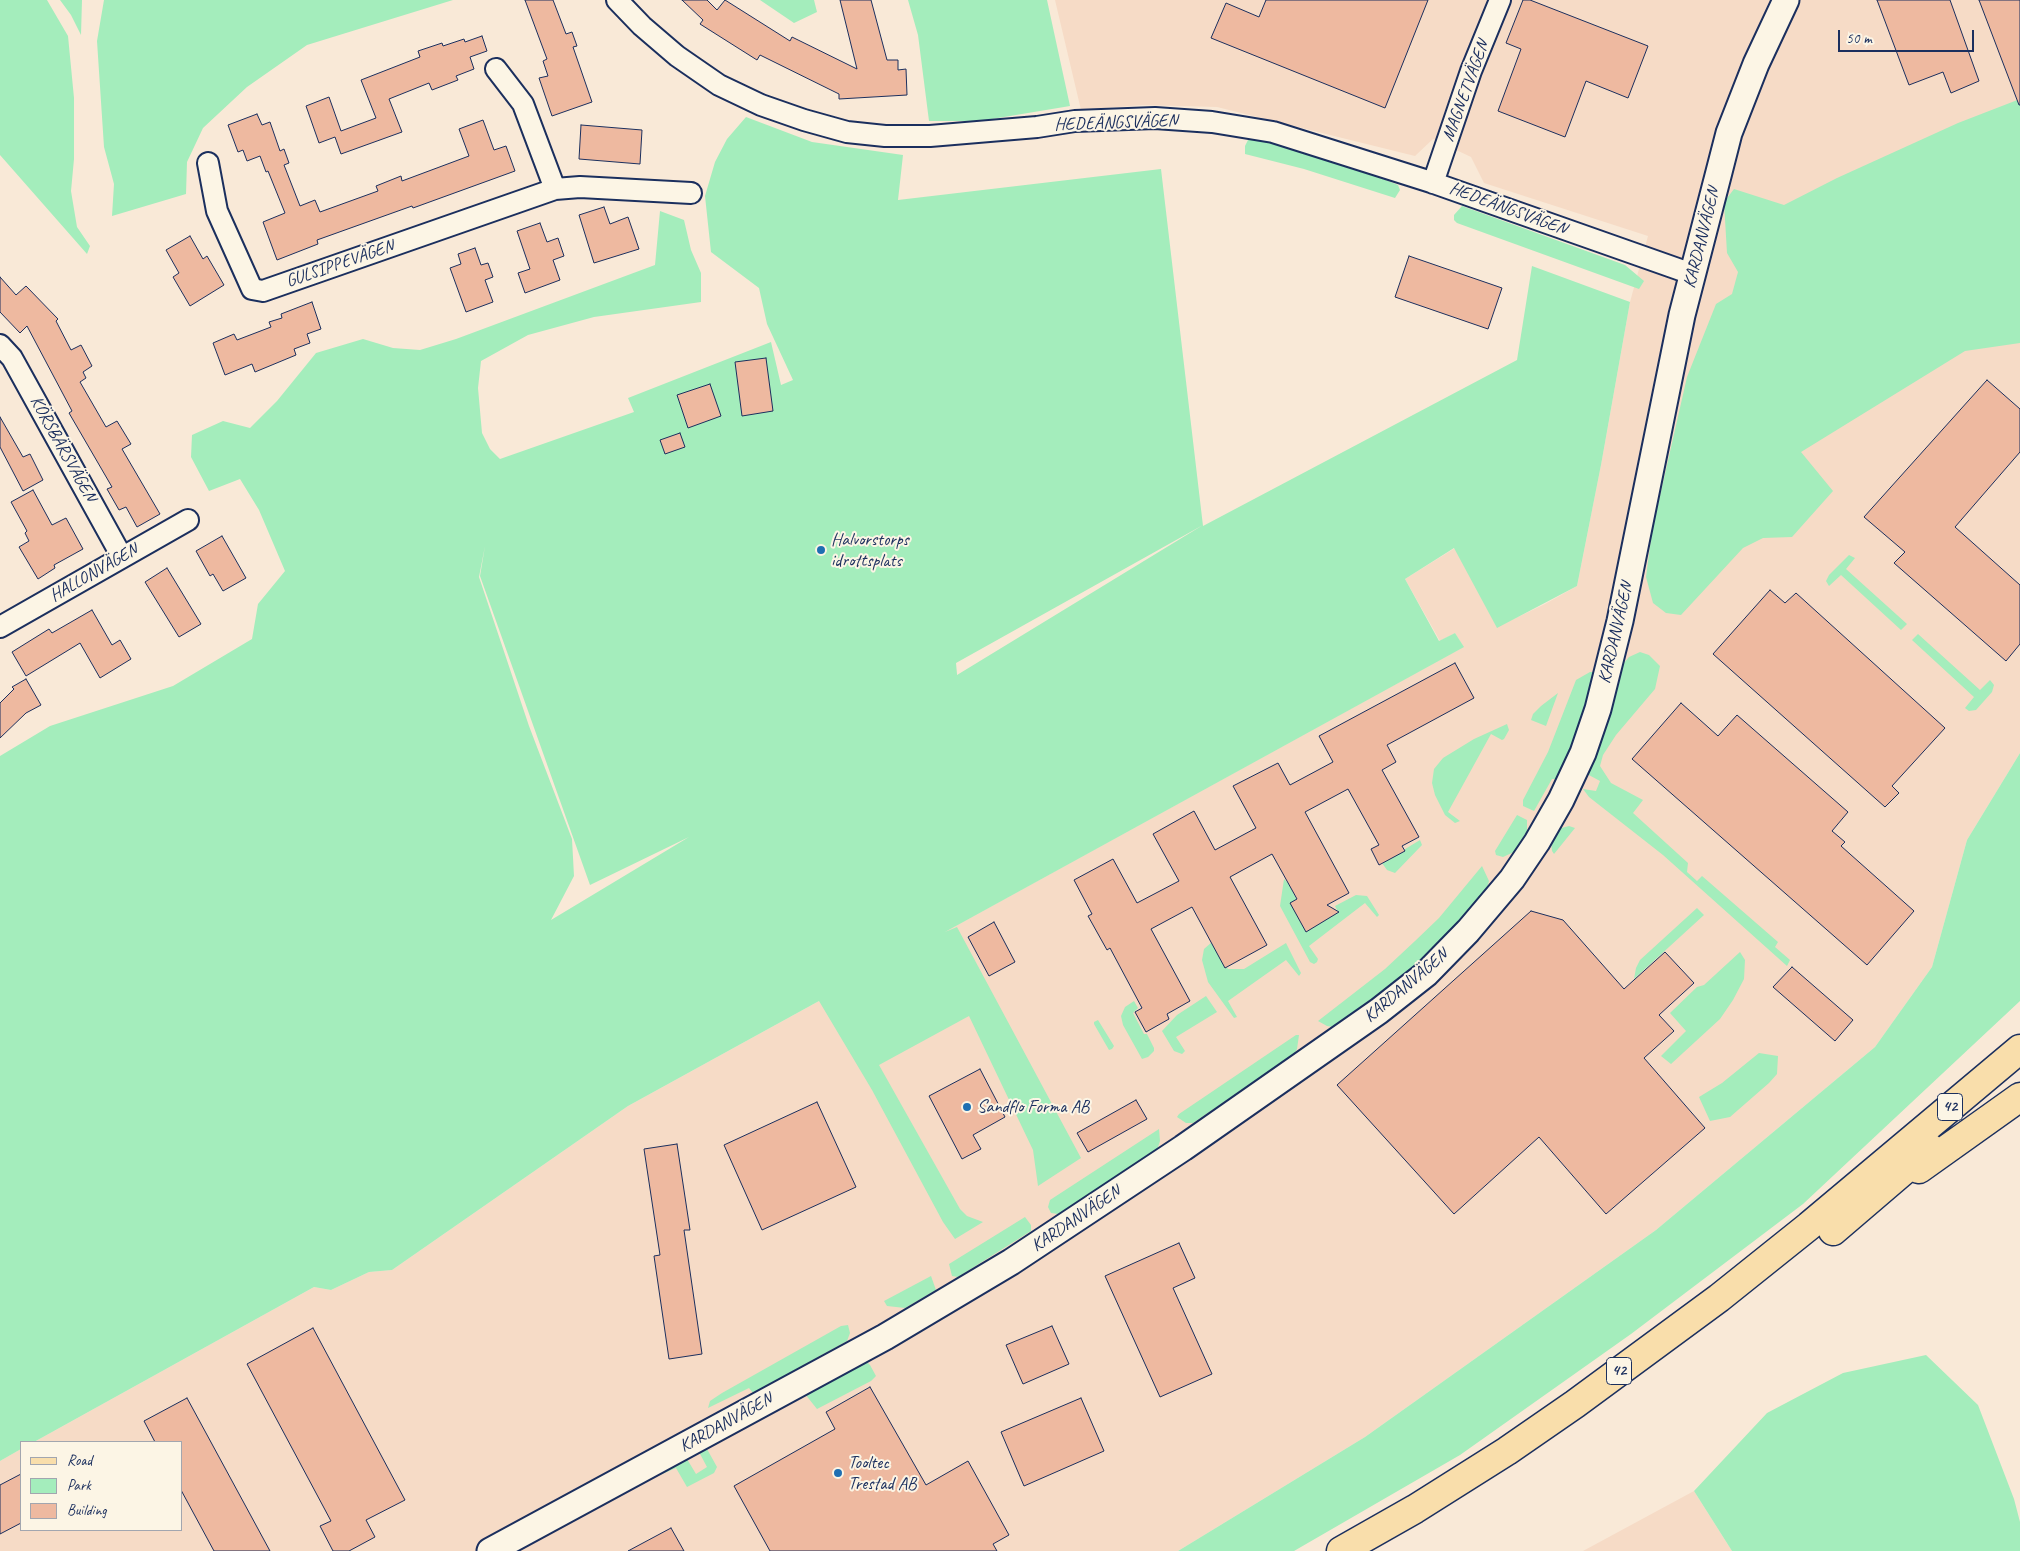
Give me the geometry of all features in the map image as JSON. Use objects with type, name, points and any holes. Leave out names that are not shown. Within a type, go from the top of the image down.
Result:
[{"type":"main road","points":[[1880,1165],[2020,1028]]},
{"type":"main road","name":"42","points":[[1341,1551],[1415,1509],[1507,1451],[1719,1298],[1809,1226],[2020,1049]]},
{"type":"main road","name":"42","points":[[1379,1551],[1517,1467],[1731,1312],[1836,1228],[2020,1069]]},
{"type":"main road","points":[[1836,1228],[2020,1097]]},
{"type":"street","name":"HEDEÄNGSVÄGEN","points":[[616,0],[642,26],[677,56],[718,85],[770,108],[847,132],[886,136],[930,136],[1029,128],[1075,121],[1155,118],[1212,122],[1273,132],[1326,147],[1433,183],[1692,274]]},
{"type":"street","name":"MAGNETVÄGEN","points":[[1433,183],[1471,71],[1500,0]]},
{"type":"street","name":"KARDANVÄGEN","points":[[490,1551],[884,1337],[1011,1262],[1183,1148],[1378,1011],[1426,974],[1468,932],[1512,879],[1537,842],[1561,800],[1583,753],[1598,709],[1618,629],[1692,274],[1729,133],[1756,64],[1786,0]]},
{"type":"street","points":[[496,69],[523,104],[555,189]]},
{"type":"street","name":"GULSIPPEVÄGEN","points":[[208,163],[217,211],[252,289],[264,291],[555,189],[580,187],[691,194]]},
{"type":"street","name":"KÖRSBÄRSVÄGEN","points":[[0,345],[12,358],[122,557]]},
{"type":"street","name":"HALLONVÄGEN","points":[[0,627],[188,520]]},
{"type":"shaded area","points":[[1055,0],[2020,0],[2020,753],[1967,840],[1932,967],[1875,1047],[1656,1230],[1365,1437],[1178,1551],[0,1551],[0,1461],[20,1450],[20,1531],[182,1531],[182,1441],[36,1441],[314,1287],[331,1290],[369,1272],[392,1270],[628,1106],[1463,647],[1455,633],[1440,641],[1405,579],[1455,548],[1497,627],[1577,586],[1630,302],[1648,236],[1484,183],[1471,157],[1433,139],[1415,156],[1217,107],[1142,105],[1081,110]]},
{"type":"shaded area","points":[[1694,1491],[1732,1551],[1583,1551]]},
{"type":"green space","points":[[0,0],[47,0],[68,36],[74,98],[74,159],[71,191],[77,227],[90,246],[87,254],[0,155]]},
{"type":"green space","points":[[60,0],[82,0],[81,35],[71,15]]},
{"type":"green space","points":[[104,0],[453,0],[307,45],[247,87],[203,128],[187,162],[186,194],[112,216],[114,184],[104,147],[97,41]]},
{"type":"green space","points":[[760,0],[814,0],[817,12],[794,23]]},
{"type":"green space","points":[[908,0],[1047,0],[1070,106],[980,121],[929,121],[918,35]]},
{"type":"green space","points":[[2020,99],[2020,343],[1965,351],[1801,452],[1833,491],[1792,537],[1763,538],[1743,548],[1681,615],[1666,613],[1653,603],[1646,577],[1652,531],[1687,377],[1716,304],[1732,294],[1738,272],[1727,253],[1724,202],[1734,189],[1784,205],[1837,178],[1958,123]]},
{"type":"green space","points":[[746,117],[812,142],[903,155],[898,200],[1161,169],[1203,525],[1203,526],[1517,360],[1532,266],[1630,302],[1577,586],[1497,628],[1454,548],[1405,579],[1439,641],[1455,633],[1464,647],[945,932],[957,927],[1081,1158],[1038,1186],[1033,1150],[969,1016],[879,1065],[960,1209],[967,1216],[983,1222],[955,1239],[943,1222],[872,1090],[819,1001],[628,1106],[392,1270],[369,1272],[331,1290],[314,1287],[36,1441],[20,1441],[20,1450],[0,1461],[0,756],[50,726],[173,686],[252,639],[258,604],[285,571],[259,510],[240,479],[209,491],[191,457],[192,435],[223,421],[250,428],[277,401],[316,353],[363,339],[393,348],[420,350],[456,339],[655,265],[660,211],[684,220],[691,250],[701,273],[701,302],[594,317],[528,335],[481,361],[478,388],[482,433],[490,449],[500,459],[634,412],[628,398],[771,342],[781,385],[793,380],[767,324],[759,288],[711,252],[705,196],[715,162],[727,139]],"holes":[[[1203,525],[957,675],[956,663]],[[485,546],[480,576],[590,885],[689,837],[551,920],[574,876],[572,839],[529,726],[479,577]]]},
{"type":"green space","points":[[1255,137],[1334,159],[1398,185],[1400,190],[1395,198],[1304,169],[1245,154],[1245,146],[1249,138]]},
{"type":"green space","points":[[1462,206],[1625,265],[1644,281],[1639,289],[1457,223],[1454,220],[1454,215]]},
{"type":"green space","points":[[1849,555],[1855,558],[1846,569],[1907,624],[1901,630],[1841,575],[1829,586],[1826,581],[1829,575]]},
{"type":"green space","points":[[1918,634],[1980,690],[1990,680],[1994,685],[1992,692],[1976,710],[1969,711],[1965,708],[1974,697],[1912,640]]},
{"type":"green space","points":[[1640,652],[1649,655],[1660,666],[1655,689],[1616,735],[1603,755],[1600,766],[1611,783],[1643,800],[1633,813],[1688,863],[1687,872],[1697,881],[1702,876],[1778,942],[1775,947],[1790,960],[1787,966],[1663,855],[1589,797],[1583,789],[1596,791],[1600,781],[1587,774],[1623,664],[1629,657]]},
{"type":"green space","points":[[1590,672],[1596,674],[1582,722],[1557,779],[1552,779],[1534,811],[1523,806],[1523,800],[1548,752],[1576,680]]},
{"type":"green space","points":[[1558,693],[1546,726],[1531,720],[1533,714],[1541,706]]},
{"type":"green space","points":[[1507,724],[1509,730],[1504,739],[1502,740],[1491,734],[1448,812],[1460,821],[1455,823],[1445,815],[1435,795],[1432,783],[1434,769],[1443,758],[1474,739]]},
{"type":"green space","points":[[2020,753],[2020,1001],[1803,1204],[1631,1334],[1460,1455],[1294,1551],[1178,1551],[1365,1437],[1656,1230],[1875,1047],[1932,967],[1967,840]]},
{"type":"green space","points":[[1517,815],[1527,820],[1527,831],[1514,852],[1503,857],[1496,855],[1495,851]]},
{"type":"green space","points":[[1569,826],[1575,828],[1554,854],[1551,841],[1558,829]]},
{"type":"green space","points":[[1420,840],[1422,845],[1395,873],[1387,870],[1382,863]]},
{"type":"green space","points":[[1482,866],[1489,881],[1487,889],[1428,956],[1393,987],[1340,1024],[1333,1027],[1318,1021],[1385,969],[1415,941],[1439,918]]},
{"type":"green space","points":[[1284,879],[1297,900],[1293,907],[1306,932],[1338,912],[1335,906],[1356,895],[1367,896],[1379,915],[1377,917],[1365,903],[1309,946],[1318,959],[1314,964],[1310,962],[1280,906]]},
{"type":"green space","points":[[1697,908],[1704,915],[1634,979],[1640,960]]},
{"type":"green space","points":[[1212,942],[1228,969],[1244,969],[1286,943],[1301,973],[1299,976],[1286,960],[1228,1001],[1237,1017],[1234,1018],[1208,982],[1202,960],[1204,949]]},
{"type":"green space","points":[[1740,952],[1745,960],[1744,979],[1733,1000],[1720,1019],[1671,1064],[1661,1056],[1686,1031],[1670,1013],[1697,987],[1704,985]]},
{"type":"green space","points":[[1206,996],[1217,1012],[1176,1037],[1185,1051],[1182,1054],[1174,1051],[1162,1031],[1177,1015]]},
{"type":"green space","points":[[1134,1001],[1138,1008],[1133,1013],[1154,1048],[1154,1051],[1148,1057],[1142,1059],[1123,1025],[1121,1016],[1125,1007]]},
{"type":"green space","points":[[1098,1020],[1114,1046],[1112,1049],[1109,1050],[1094,1024]]},
{"type":"green space","points":[[1296,1035],[1299,1035],[1297,1049],[1294,1054],[1193,1123],[1186,1123],[1177,1117],[1179,1114]]},
{"type":"green space","points":[[1759,1053],[1778,1056],[1777,1074],[1730,1117],[1710,1121],[1699,1097],[1722,1083]]},
{"type":"green space","points":[[1159,1129],[1160,1141],[1157,1150],[1058,1214],[1051,1213],[1048,1207],[1050,1200]]},
{"type":"green space","points":[[1025,1217],[1031,1225],[1031,1231],[958,1277],[952,1276],[949,1264]]},
{"type":"green space","points":[[931,1276],[936,1290],[905,1308],[887,1306],[884,1301]]},
{"type":"green space","points":[[848,1325],[850,1333],[847,1341],[753,1393],[749,1388],[708,1408],[710,1401],[722,1393],[841,1326]]},
{"type":"green space","points":[[1926,1355],[1978,1405],[2014,1499],[2020,1522],[2020,1551],[1732,1551],[1694,1491],[1767,1413],[1843,1373]]},
{"type":"green space","points":[[867,1362],[876,1376],[871,1381],[817,1409],[805,1394],[860,1364]]},
{"type":"green space","points":[[707,1449],[717,1467],[714,1473],[687,1487],[676,1468],[660,1475],[660,1472],[687,1459],[696,1474],[707,1467],[699,1452]]},
{"type":"building","points":[[525,0],[553,0],[566,34],[572,32],[577,46],[573,47],[592,102],[552,116],[539,78],[548,76],[543,61],[547,59]]},
{"type":"building","points":[[682,0],[707,0],[717,10],[725,0],[790,41],[792,37],[857,69],[840,0],[871,0],[887,60],[898,60],[898,70],[906,69],[907,95],[839,99],[839,94],[760,55],[757,60],[700,24],[703,20]]},
{"type":"building","points":[[1266,0],[1428,0],[1385,108],[1211,38],[1226,3],[1259,17]]},
{"type":"building","points":[[1523,0],[1530,0],[1648,46],[1628,98],[1586,81],[1565,137],[1498,111],[1521,49],[1506,43]]},
{"type":"building","points":[[1877,0],[1950,0],[1979,81],[1951,93],[1943,72],[1909,85]]},
{"type":"building","points":[[1979,0],[2020,0],[2020,105],[2019,105]]},
{"type":"building","points":[[482,36],[487,51],[470,57],[474,69],[456,76],[458,80],[432,90],[429,83],[389,99],[402,132],[341,154],[335,137],[319,143],[306,106],[329,97],[341,131],[376,118],[361,80],[420,57],[418,51],[442,43],[443,46],[464,39],[465,42]]},
{"type":"building","points":[[257,114],[262,125],[270,122],[280,151],[284,149],[289,163],[284,165],[300,206],[315,200],[320,212],[378,191],[376,186],[401,176],[402,181],[469,156],[459,129],[483,120],[494,150],[506,146],[515,171],[317,240],[318,244],[277,260],[263,222],[285,213],[260,156],[247,161],[243,150],[238,152],[228,125]]},
{"type":"building","points":[[581,125],[642,130],[640,164],[579,159]]},
{"type":"building","points":[[604,207],[610,224],[628,217],[639,249],[594,263],[579,215]]},
{"type":"building","points":[[540,223],[547,242],[558,238],[564,256],[553,260],[560,280],[525,293],[518,273],[530,269],[517,231]]},
{"type":"building","points":[[190,236],[203,259],[207,256],[224,285],[190,306],[173,277],[179,273],[166,250]]},
{"type":"building","points":[[475,248],[481,265],[488,263],[493,277],[485,280],[493,302],[466,312],[450,268],[461,264],[458,254]]},
{"type":"building","points":[[1409,256],[1502,288],[1488,329],[1395,297]]},
{"type":"building","points":[[0,277],[16,295],[26,286],[58,319],[56,321],[71,350],[81,345],[92,366],[83,372],[86,378],[80,382],[106,427],[117,421],[131,444],[122,449],[160,514],[137,527],[126,507],[119,510],[107,489],[112,487],[69,413],[72,411],[27,326],[20,333],[0,312]]},
{"type":"building","points":[[312,302],[321,329],[307,334],[310,343],[294,349],[296,355],[255,372],[252,364],[225,375],[213,343],[234,334],[237,340],[271,327],[269,322],[282,318],[281,314]]},
{"type":"building","points":[[766,358],[773,411],[742,416],[735,362]]},
{"type":"building","points":[[1987,380],[2020,409],[2020,452],[1955,527],[2020,585],[2020,644],[2006,661],[1894,563],[1905,552],[1864,517]]},
{"type":"building","points":[[710,384],[721,416],[688,428],[677,395]]},
{"type":"building","points":[[0,417],[23,457],[30,454],[43,480],[23,491],[0,447]]},
{"type":"building","points":[[680,433],[685,447],[665,454],[660,440]]},
{"type":"building","points":[[33,490],[52,525],[66,518],[83,549],[54,565],[55,568],[38,579],[19,547],[29,541],[25,533],[27,531],[11,502]]},
{"type":"building","points":[[222,536],[246,578],[223,591],[213,574],[210,576],[196,551]]},
{"type":"building","points":[[167,568],[201,624],[179,637],[145,582]]},
{"type":"building","points":[[1770,590],[1785,603],[1796,593],[1945,728],[1892,786],[1899,793],[1885,807],[1713,654]]},
{"type":"building","points":[[92,610],[112,645],[120,640],[131,659],[100,678],[80,643],[26,676],[12,652],[49,629],[52,633]]},
{"type":"building","points":[[1455,663],[1474,698],[1387,745],[1396,762],[1382,770],[1419,837],[1402,846],[1405,851],[1379,865],[1371,849],[1379,845],[1348,789],[1305,812],[1349,893],[1327,905],[1339,912],[1306,932],[1290,903],[1297,899],[1272,854],[1230,877],[1267,945],[1225,968],[1192,907],[1151,929],[1190,1001],[1167,1014],[1169,1019],[1146,1032],[1135,1012],[1142,1008],[1110,948],[1107,950],[1088,916],[1092,914],[1074,880],[1113,859],[1137,903],[1179,881],[1153,834],[1194,811],[1215,850],[1256,828],[1233,786],[1278,763],[1290,785],[1333,762],[1319,736]]},
{"type":"building","points":[[26,679],[41,705],[26,713],[0,738],[0,703],[14,689],[12,687]]},
{"type":"building","points":[[1681,703],[1718,736],[1737,715],[1848,812],[1832,831],[1845,842],[1841,846],[1914,911],[1867,965],[1632,759]]},
{"type":"building","points":[[1531,911],[1563,920],[1624,989],[1665,952],[1694,983],[1659,1015],[1674,1031],[1644,1058],[1705,1128],[1606,1214],[1539,1137],[1454,1214],[1337,1085]]},
{"type":"building","points":[[994,922],[1015,962],[989,976],[968,937]]},
{"type":"building","points":[[1792,967],[1853,1020],[1835,1041],[1773,987]]},
{"type":"building","name":"Sandflo Forma AB","points":[[980,1069],[1005,1117],[973,1135],[981,1149],[962,1159],[929,1096]]},
{"type":"building","points":[[1136,1100],[1147,1119],[1088,1152],[1077,1133]]},
{"type":"building","points":[[817,1102],[856,1187],[762,1230],[724,1145]]},
{"type":"building","points":[[677,1144],[690,1230],[684,1230],[702,1354],[669,1359],[654,1256],[660,1255],[644,1149]]},
{"type":"building","points":[[1179,1243],[1195,1278],[1173,1288],[1212,1374],[1160,1397],[1105,1276]]},
{"type":"building","points":[[1052,1326],[1069,1364],[1023,1384],[1006,1345]]},
{"type":"building","points":[[313,1328],[405,1500],[366,1520],[375,1537],[349,1551],[333,1551],[320,1526],[331,1521],[247,1364]]},
{"type":"building","name":"Tooltec Trestad AB","points":[[870,1387],[926,1485],[968,1461],[1009,1535],[993,1544],[997,1551],[770,1551],[734,1486],[835,1429],[826,1412]]},
{"type":"building","points":[[187,1398],[270,1551],[214,1551],[182,1492],[182,1441],[154,1441],[144,1421]]},
{"type":"building","points":[[1081,1398],[1104,1451],[1024,1486],[1001,1432]]},
{"type":"building","points":[[20,1475],[20,1524],[0,1534],[0,1485]]},
{"type":"building","points":[[671,1528],[684,1551],[628,1551]]},
{"type":"place","name":"Halvorstorps idrottsplats","points":[[821,550]]},
{"type":"place","name":"Sandflo Forma AB","points":[[967,1107]]},
{"type":"place","name":"Tooltec Trestad AB","points":[[838,1473]]}]
